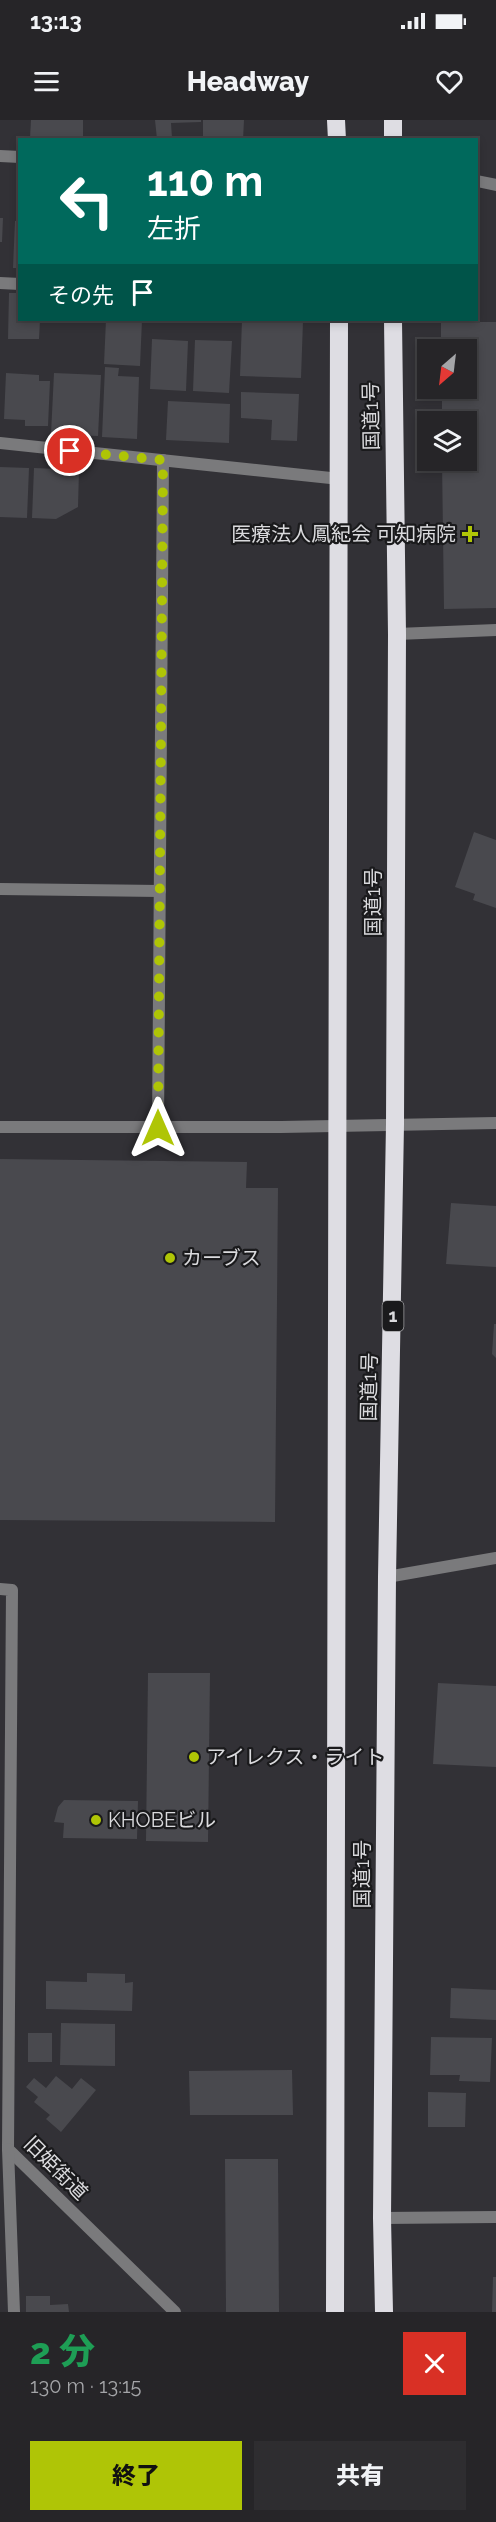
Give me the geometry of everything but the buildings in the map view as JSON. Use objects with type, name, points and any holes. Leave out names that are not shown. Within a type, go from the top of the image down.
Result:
[{"type":"highway","points":[[336,120],[337,138]]},
{"type":"highway","points":[[393,120],[393,138]]},
{"type":"highway","name":"国道1号","points":[[335,2312],[339,321]]},
{"type":"highway","name":"国道1号","points":[[384,2312],[382,2218],[387,1577],[395,1124],[397,634],[393,321]]},
{"type":"street","points":[[0,156],[18,157]]},
{"type":"street","points":[[478,181],[496,185]]},
{"type":"street","points":[[0,283],[18,284]]},
{"type":"street","points":[[0,443],[340,479]]},
{"type":"street","points":[[158,1128],[163,460]]},
{"type":"street","points":[[397,634],[496,630]]},
{"type":"street","points":[[0,889],[160,891]]},
{"type":"street","points":[[0,1127],[158,1128],[496,1123]]},
{"type":"street","points":[[387,1577],[496,1558]]},
{"type":"street","name":"旧姫街道","points":[[0,1589],[12,1590],[8,2150],[175,2312]]},
{"type":"street","points":[[8,2150],[14,2312]]},
{"type":"street","points":[[382,2218],[496,2217]]},
{"type":"place","name":"医療法人鳳紀会 可知病院","points":[[470,534]]},
{"type":"place","name":"カーブス","points":[[170,1258]]},
{"type":"place","name":"アイレクス・ライト","points":[[194,1757]]},
{"type":"place","name":"KHOBEビル","points":[[96,1820]]},
{"type":"route","points":[[70,451],[163,460],[158,1128]]}]
